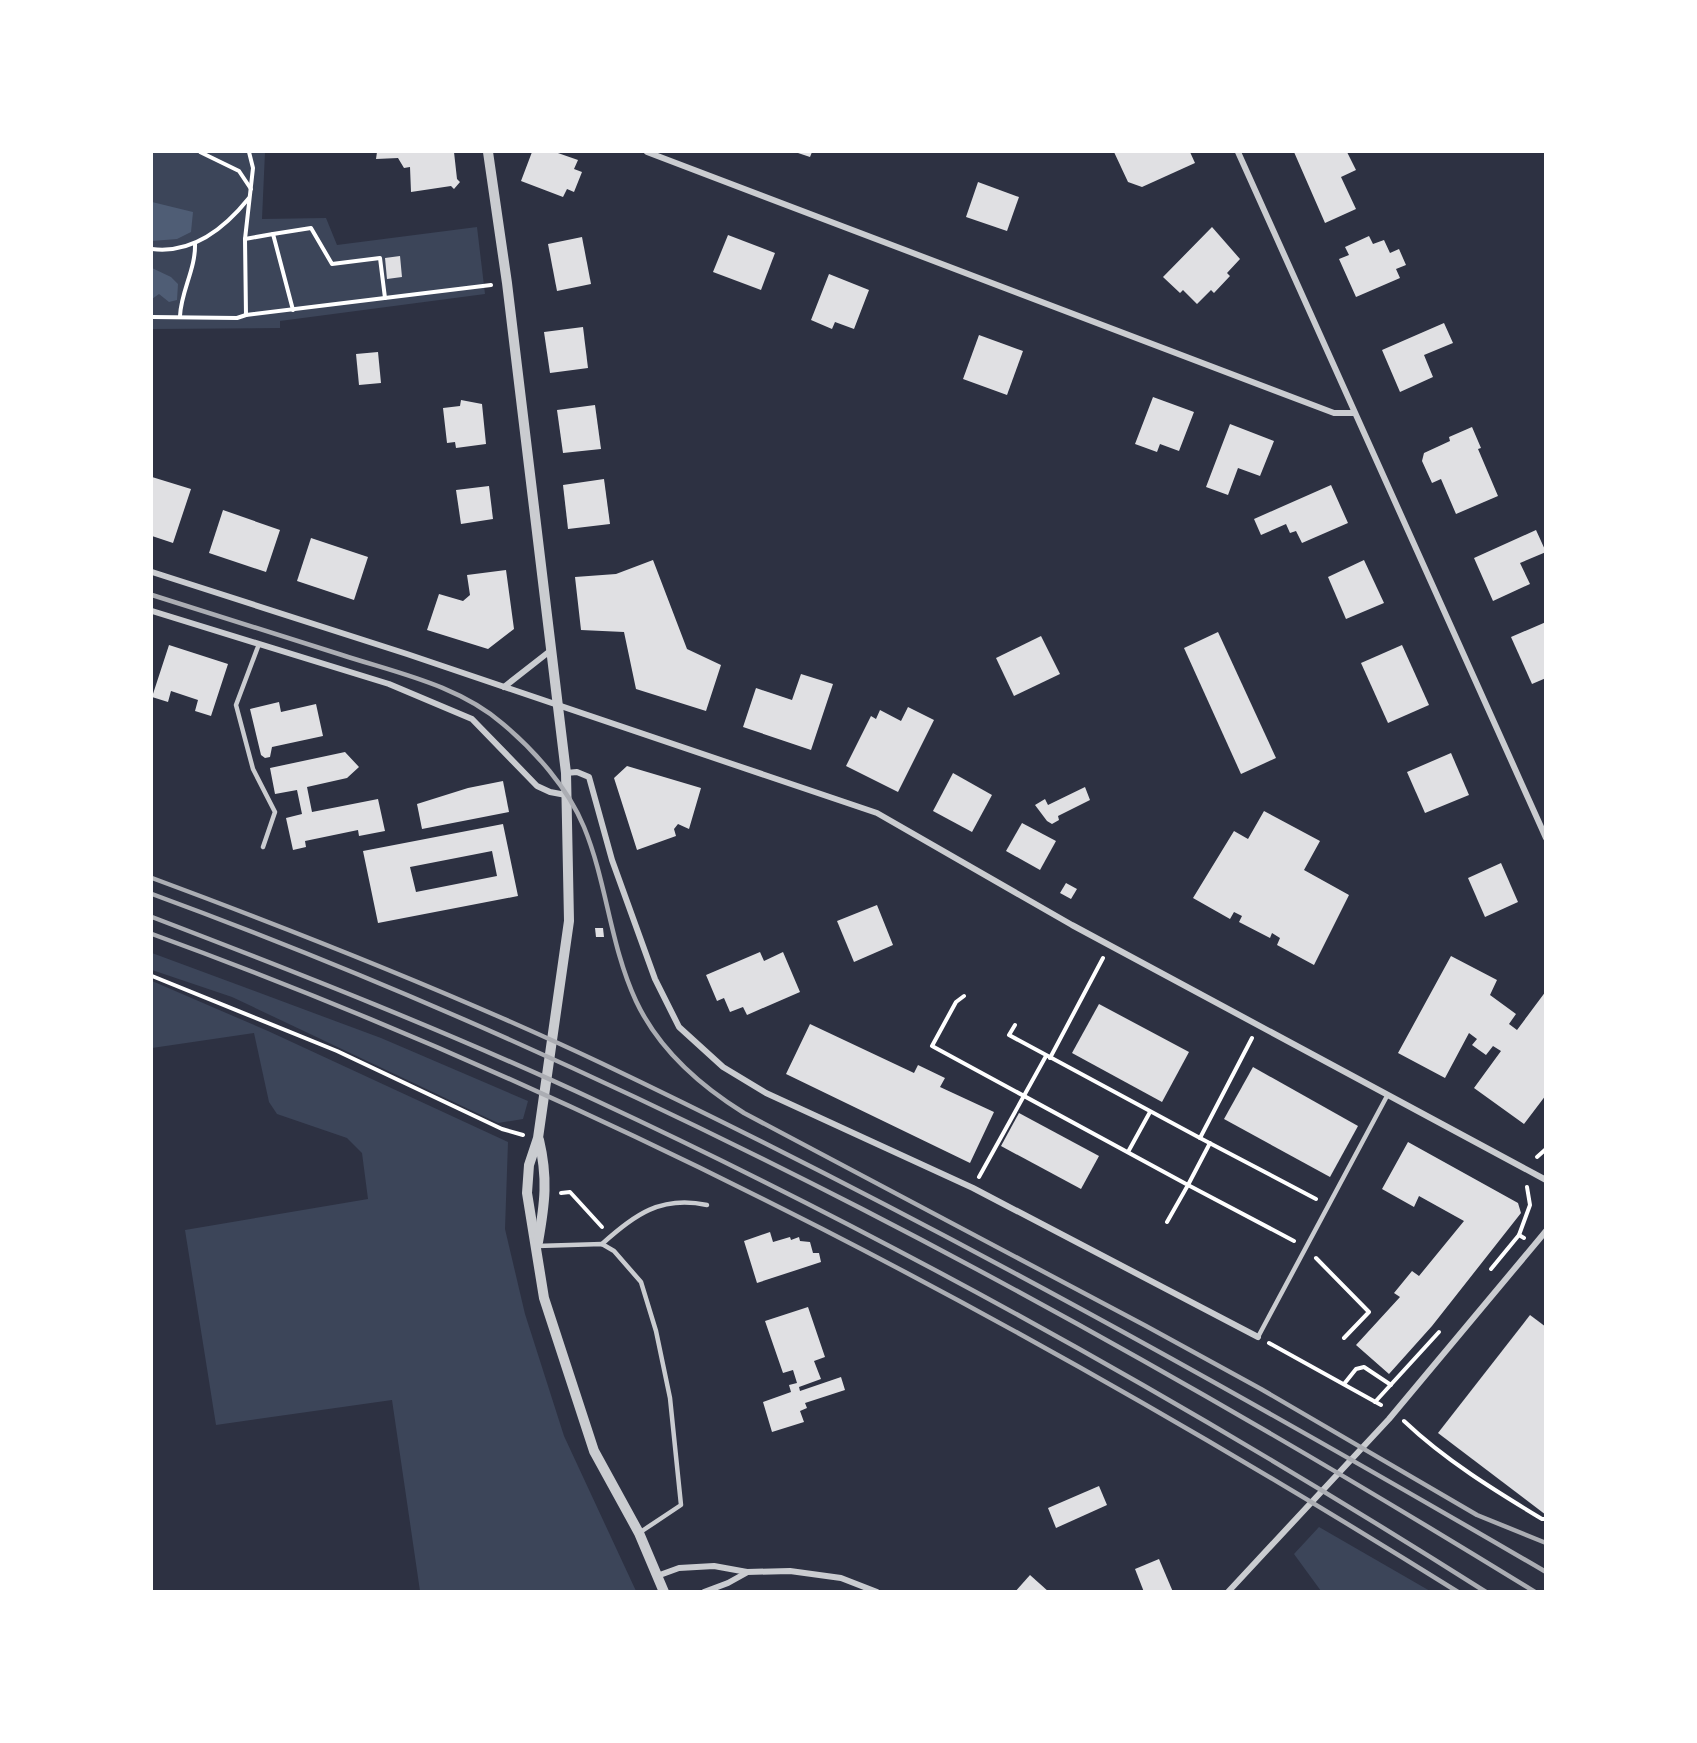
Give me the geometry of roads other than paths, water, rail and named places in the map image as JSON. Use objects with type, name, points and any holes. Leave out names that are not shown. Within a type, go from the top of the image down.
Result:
[{"type":"street","points":[[488,152],[507,283],[566,773],[569,921],[538,1138],[529,1165],[527,1193],[544,1298],[594,1451],[639,1533],[664,1592]]},
{"type":"street","points":[[647,152],[1334,413],[1354,413]]},
{"type":"street","points":[[1238,152],[1545,838]]},
{"type":"street","points":[[152,572],[504,687],[877,813],[1258,1027],[1545,1180]]},
{"type":"street","points":[[152,611],[389,684],[472,719],[537,786],[550,792],[566,795]]},
{"type":"street","points":[[504,687],[550,651]]},
{"type":"street","points":[[566,773],[577,772],[589,777],[612,860],[636,932],[655,979],[679,1027],[723,1067],[766,1094],[973,1188],[1258,1337]]},
{"type":"street","points":[[537,1246],[546,1193],[546,1167],[538,1138]]},
{"type":"street","points":[[1228,1592],[1389,1419],[1545,1231]]},
{"type":"street","points":[[657,1576],[680,1568],[714,1566],[747,1572],[790,1571],[842,1578],[877,1592]]},
{"type":"street","points":[[704,1592],[747,1572]]},
{"type":"lane","points":[[259,644],[236,705],[253,769],[275,812],[263,847]]},
{"type":"lane","points":[[1258,1337],[1387,1096]]},
{"type":"lane","points":[[602,1244],[624,1224],[652,1207],[685,1200],[707,1205]]},
{"type":"lane","points":[[537,1246],[602,1244],[614,1251],[641,1282],[656,1331],[670,1398],[681,1505],[639,1533]]},
{"type":"railway","points":[[152,595],[405,674],[467,699],[503,724],[550,771],[577,812],[592,848],[627,980],[645,1019],[668,1051],[711,1091],[727,1102],[1261,1389],[1477,1515],[1546,1543]]},
{"type":"railway","points":[[152,878],[435,989],[601,1063],[722,1122],[1079,1308],[1313,1438],[1546,1572]]},
{"type":"railway","points":[[152,894],[333,964],[511,1040],[687,1122],[860,1208],[1032,1299],[1201,1394],[1535,1592]]},
{"type":"railway","points":[[152,917],[320,982],[487,1052],[597,1101],[825,1213],[938,1271],[1160,1395],[1270,1459],[1486,1592]]},
{"type":"railway","points":[[152,934],[323,1000],[491,1071],[658,1147],[822,1228],[1143,1403],[1302,1496],[1458,1592]]}]
